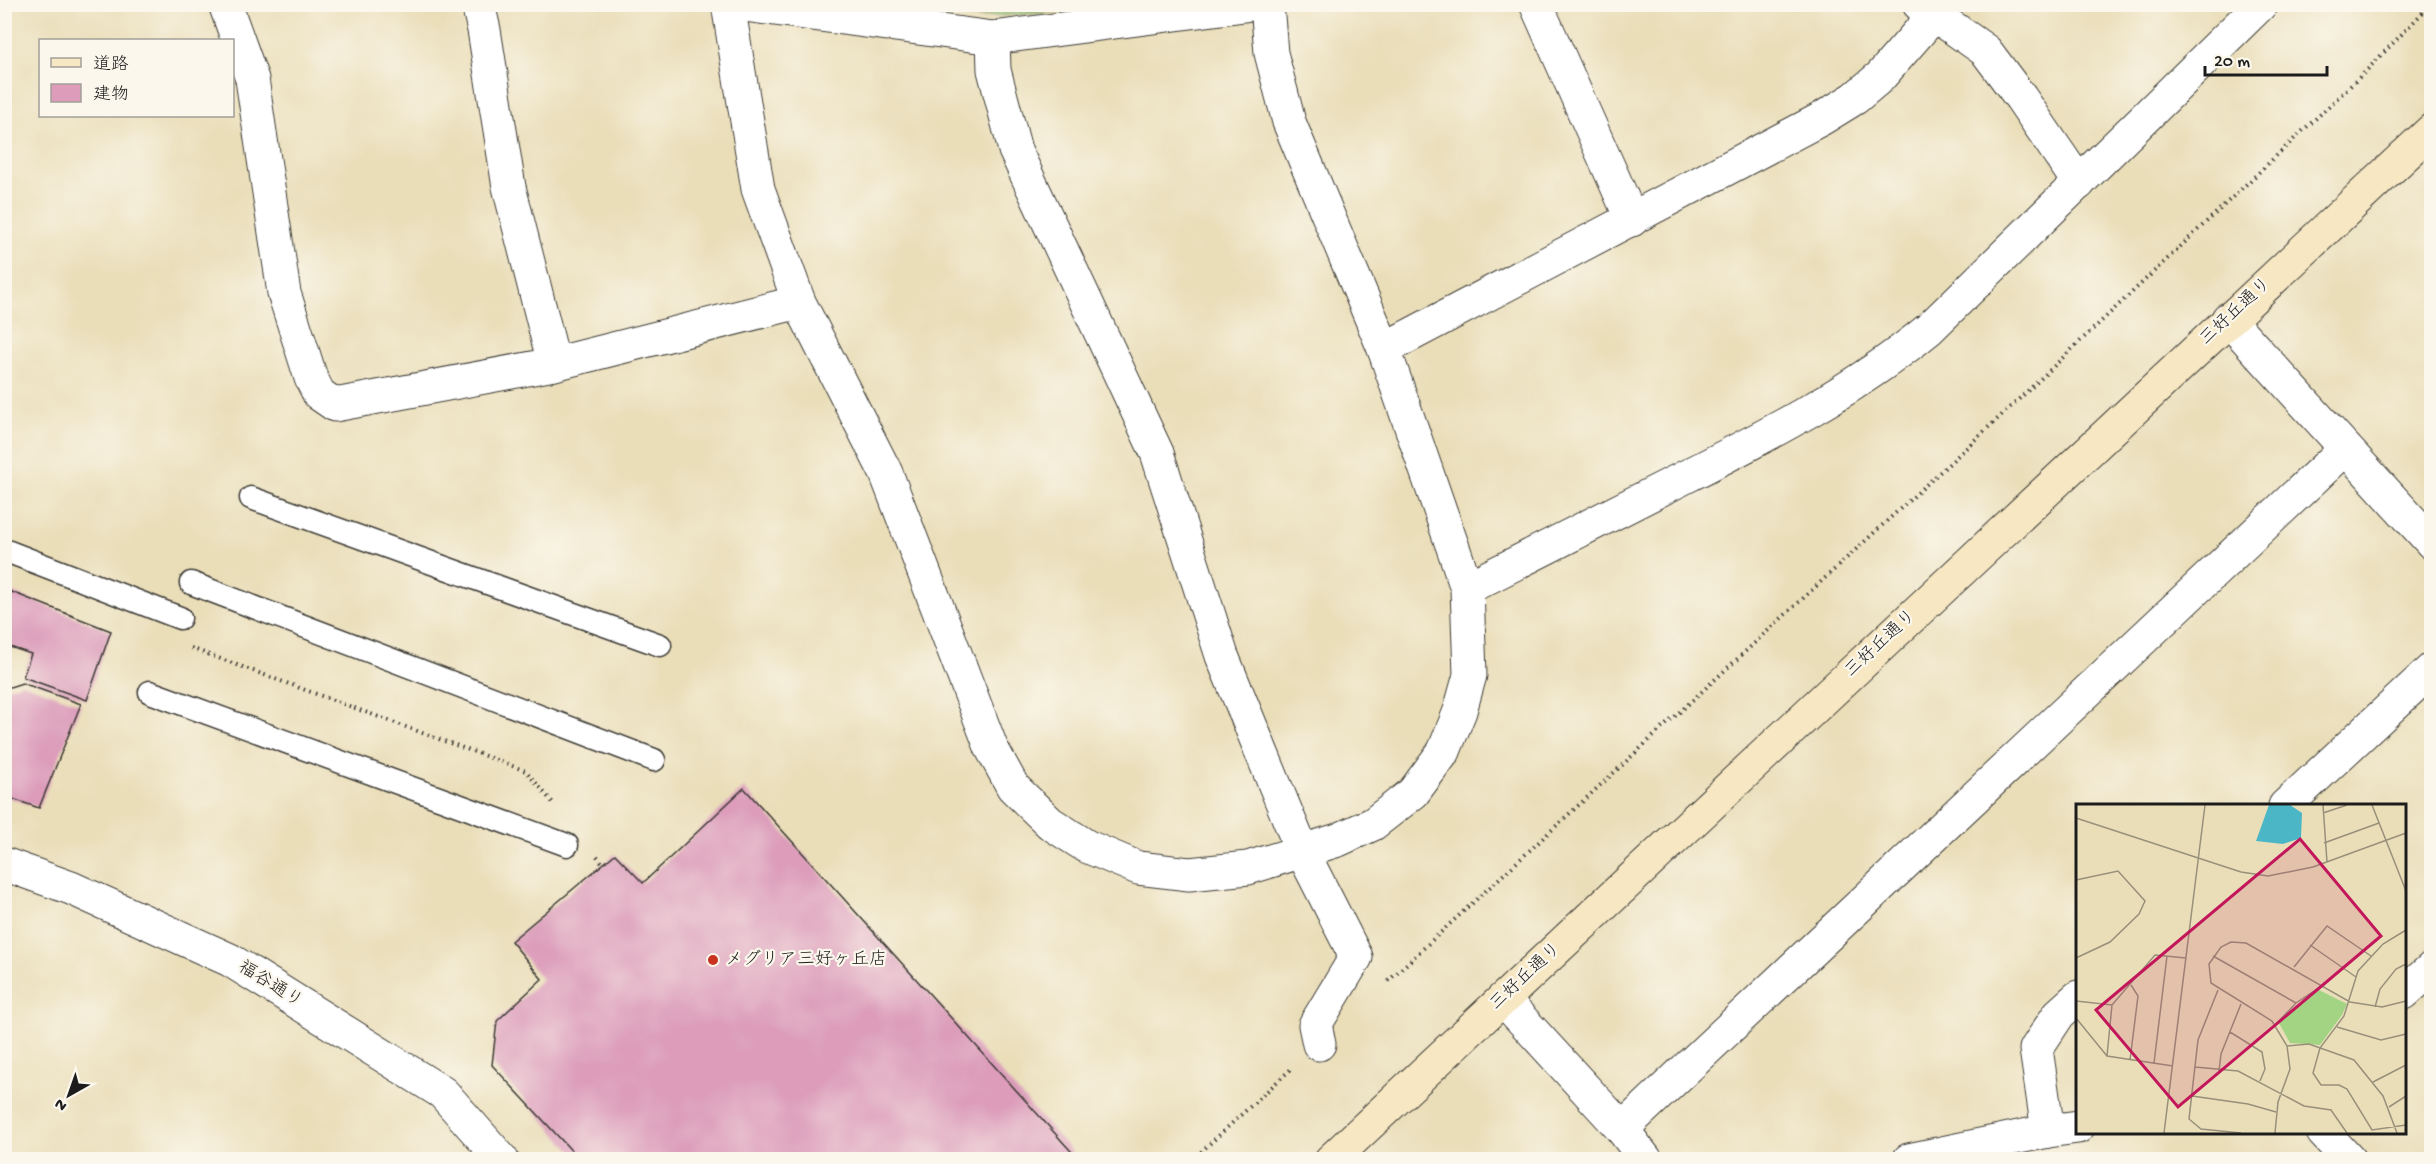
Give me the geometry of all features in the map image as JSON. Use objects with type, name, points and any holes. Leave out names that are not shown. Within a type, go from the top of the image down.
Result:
[{"type":"street","points":[[225,4],[252,79],[284,293],[311,378],[319,394],[335,405],[554,364],[798,302]]},
{"type":"street","points":[[477,4],[484,30],[510,188],[554,364]]},
{"type":"street","points":[[728,4],[758,189],[798,302],[886,472],[991,747],[1012,787],[1059,829],[1086,846],[1138,868],[1189,874],[1248,868],[1338,840],[1373,824],[1413,794],[1444,751],[1460,711],[1470,675],[1467,588],[1384,349],[1289,122],[1271,53],[1267,4]]},
{"type":"street","points":[[737,4],[993,38],[1251,4]]},
{"type":"street","points":[[1536,4],[1632,220]]},
{"type":"street","points":[[1467,588],[1765,436],[1900,353],[1929,329],[2261,4]]},
{"type":"street","points":[[1384,349],[1632,220],[1821,119],[1855,98],[1880,77],[1926,10],[1986,51],[2079,183]]},
{"type":"street","points":[[993,38],[993,70],[1015,150],[1157,453],[1222,656],[1302,851],[1356,957],[1315,1025],[1319,1044]]},
{"type":"street","name":"三好丘通り","points":[[1331,1160],[2432,130]]},
{"type":"street","points":[[2228,319],[2432,543]]},
{"type":"street","points":[[1622,1129],[2345,449]]},
{"type":"street","points":[[2286,804],[2432,669]]},
{"type":"street","name":"福谷通り","points":[[4,864],[71,888],[230,960],[443,1093],[502,1160]]},
{"type":"street","points":[[2406,991],[2432,968]]},
{"type":"street","points":[[1503,999],[1622,1129],[1646,1160]]},
{"type":"street","points":[[1909,1160],[2063,1129],[2036,1049],[2059,1014],[2076,999]]},
{"type":"street","points":[[2326,1134],[2349,1160]]},
{"type":"lane","points":[[251,498],[660,645]]},
{"type":"lane","points":[[4,550],[180,618]]},
{"type":"lane","points":[[191,583],[654,760]]},
{"type":"lane","points":[[150,692],[567,845]]},
{"type":"path","points":[[1380,988],[2018,401],[2348,88],[2432,4]]},
{"type":"path","points":[[190,648],[526,771],[555,805]]},
{"type":"path","points":[[590,848],[604,865]]},
{"type":"path","points":[[1192,1160],[1319,1044]]},
{"type":"green space","points":[[881,5],[1151,5],[976,17]]},
{"type":"building","points":[[4,589],[111,631],[87,700],[23,677],[31,654],[4,645]]},
{"type":"building","points":[[22,683],[81,704],[39,808],[4,796],[4,689]]},
{"type":"building","name":"メグリア三好ヶ丘店","points":[[744,788],[1079,1160],[580,1160],[492,1065],[497,1021],[542,979],[511,941],[615,854],[643,883]]},
{"type":"place","name":"メグリア三好ヶ丘店","points":[[713,960]]}]
